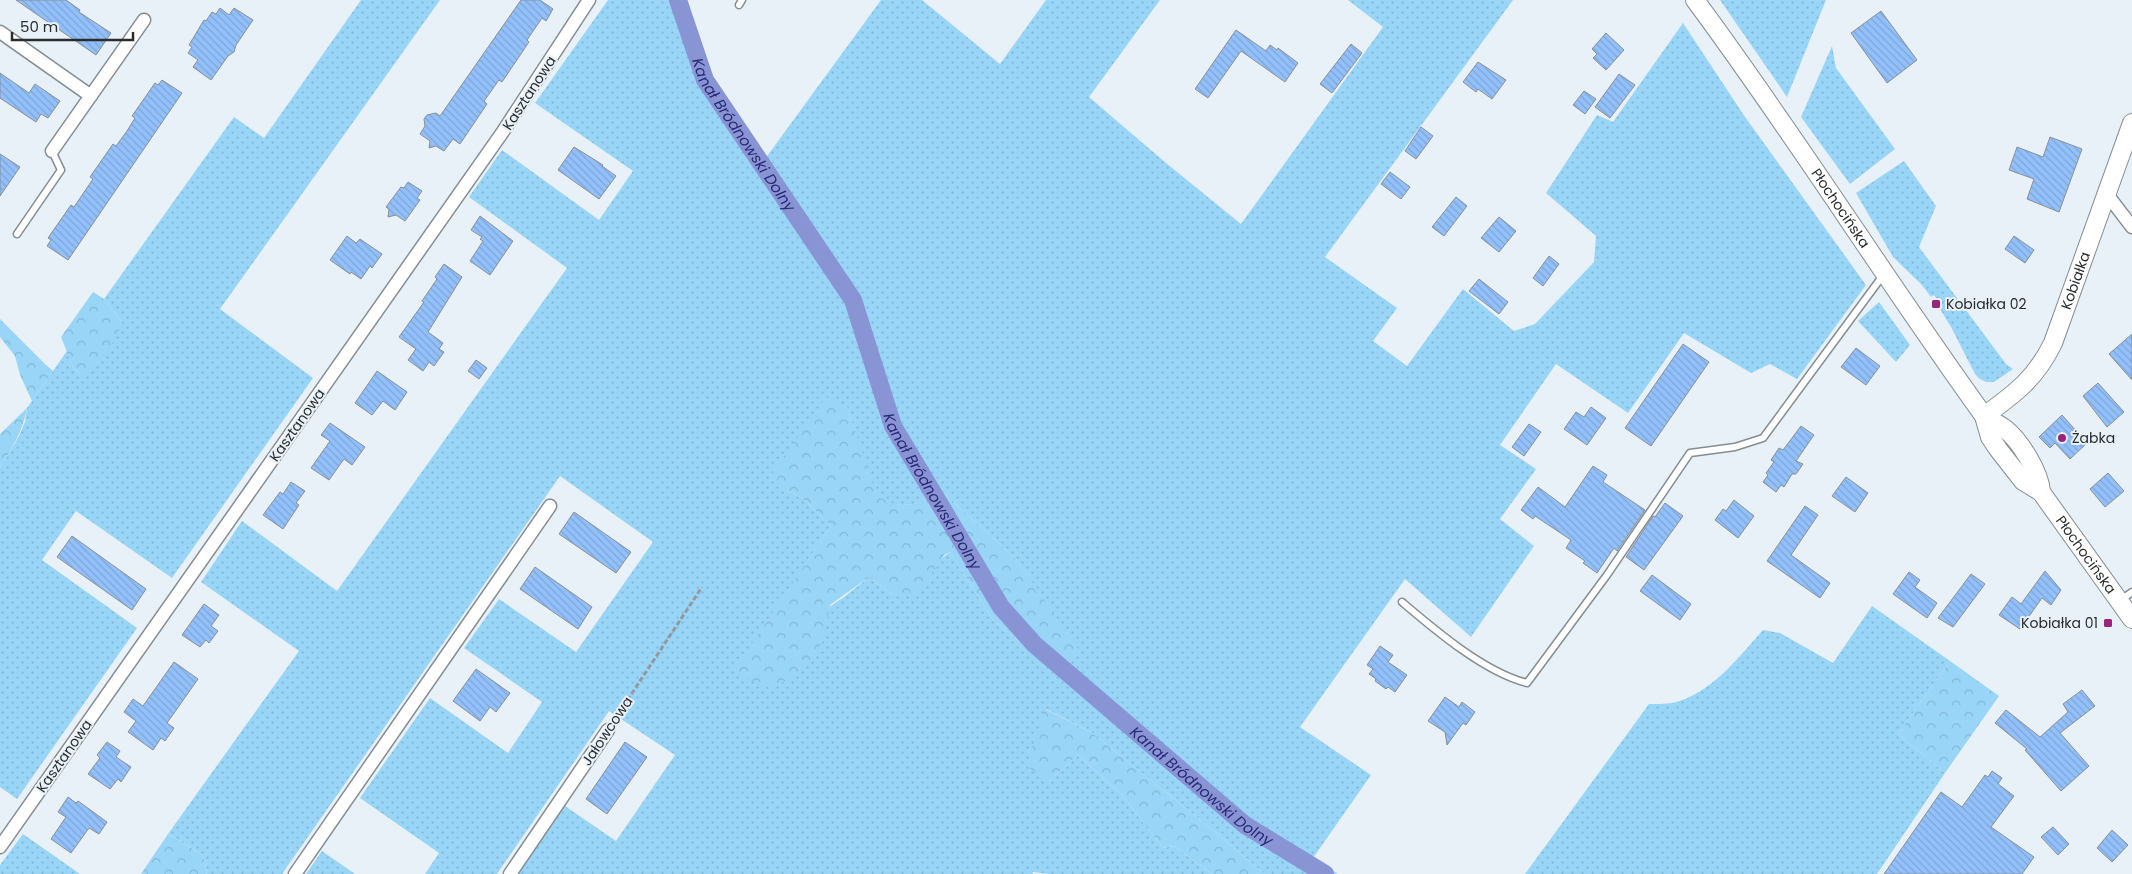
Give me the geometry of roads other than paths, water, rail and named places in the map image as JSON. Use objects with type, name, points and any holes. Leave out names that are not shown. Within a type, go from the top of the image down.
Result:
[{"type":"main road","name":"Płochocińska","points":[[1695,0],[1754,80],[1984,416],[1990,437],[1998,449],[2023,481],[2041,492],[2126,597],[2132,619]]},
{"type":"main road","name":"Kobiałka","points":[[1984,416],[2037,372],[2045,358],[2053,342],[2132,123]]},
{"type":"street","name":"Kasztanowa","points":[[0,846],[502,133],[589,0]]},
{"type":"street","points":[[52,152],[144,20]]},
{"type":"street","points":[[0,32],[91,96]]},
{"type":"street","points":[[2106,193],[2132,227]]},
{"type":"street","points":[[295,874],[550,506]]},
{"type":"street","name":"Jałowcowa","points":[[510,874],[608,730]]},
{"type":"lane","points":[[17,234],[61,170],[52,152]]},
{"type":"lane","points":[[1402,602],[1449,641],[1510,679],[1527,683],[1607,575],[1690,453],[1735,447],[1763,438],[1885,272]]},
{"type":"waterway","name":"Kanał Bródnowski Dolny","points":[[678,0],[705,80],[853,300],[893,426],[1001,607],[1034,644],[1245,825],[1325,874]]},
{"type":"place","name":"Kobiałka 02","points":[[1936,304]]},
{"type":"place","name":"Żabka","points":[[2062,438]]},
{"type":"place","name":"Kobiałka 01","points":[[2108,623]]}]
